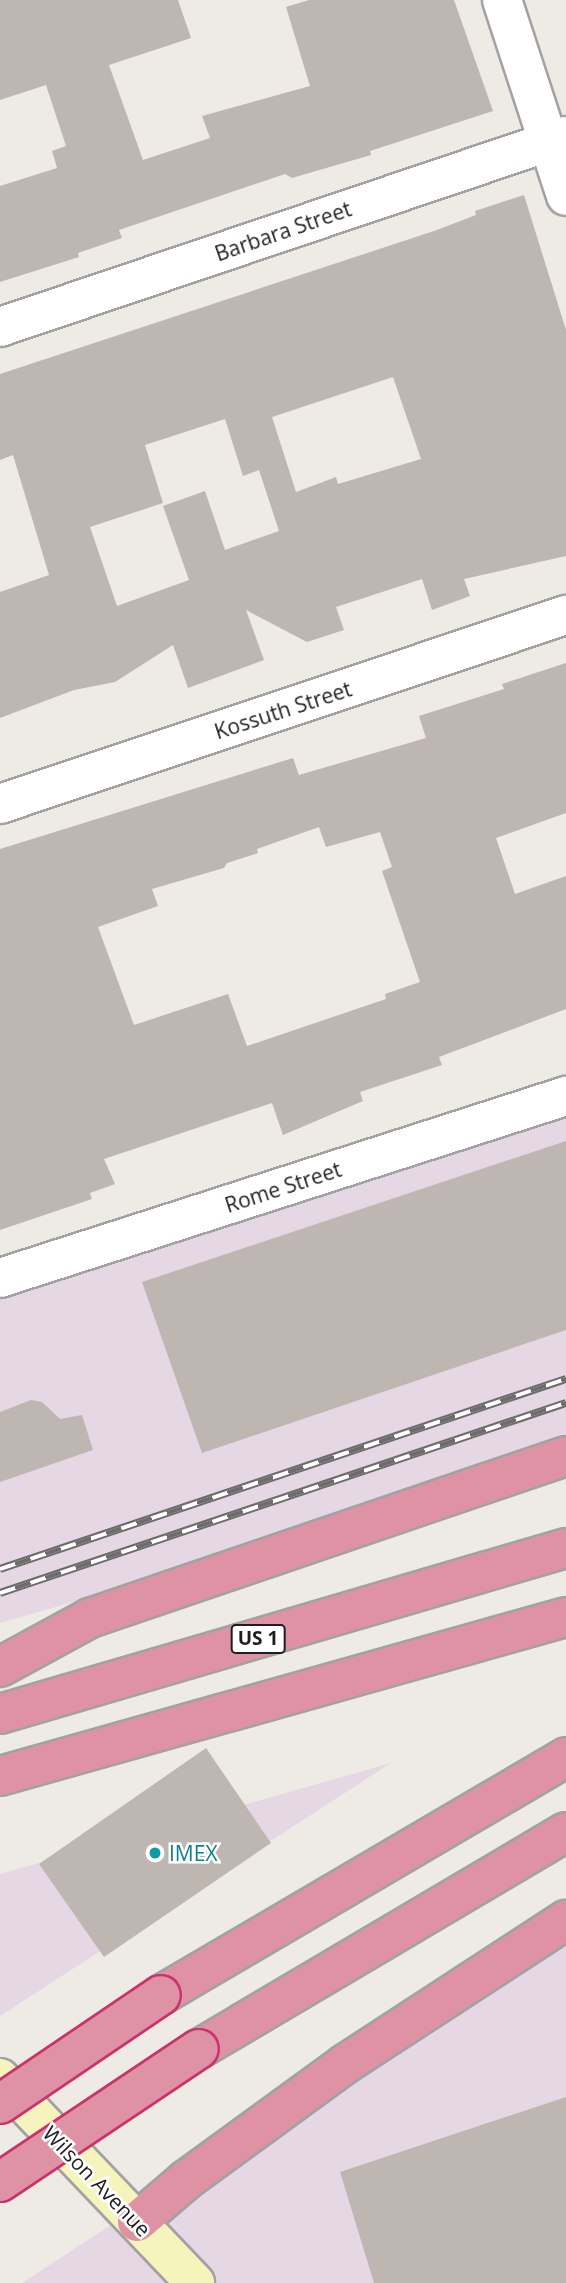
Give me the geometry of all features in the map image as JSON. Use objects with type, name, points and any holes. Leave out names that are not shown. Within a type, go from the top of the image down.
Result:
[{"type":"highway","points":[[0,1667],[90,1618],[566,1456]]},
{"type":"highway","name":"US 1","points":[[0,1714],[516,1565],[566,1548]]},
{"type":"highway","points":[[0,1776],[566,1617]]},
{"type":"highway","points":[[3,2090],[566,1757]]},
{"type":"highway","points":[[0,2182],[199,2049],[566,1832]]},
{"type":"highway","points":[[137,2222],[196,2172],[345,2064],[566,1920]]},
{"type":"main road","name":"Wilson Avenue","points":[[3,2090],[195,2283]]},
{"type":"street","points":[[502,0],[557,139],[566,196]]},
{"type":"street","name":"Barbara Street","points":[[0,327],[557,139]]},
{"type":"street","name":"Kossuth Street","points":[[0,804],[566,615]]},
{"type":"street","name":"Rome Street","points":[[0,1278],[566,1096]]},
{"type":"shaded area","points":[[566,1105],[566,1460],[0,1623],[0,1297]]},
{"type":"shaded area","points":[[391,1763],[0,2016],[0,1874]]},
{"type":"shaded area","points":[[566,1941],[566,2283],[22,2283],[460,1997]]},
{"type":"building","points":[[0,0],[178,0],[191,38],[109,65],[143,160],[210,138],[202,116],[310,86],[286,7],[309,0],[454,0],[493,111],[370,151],[371,155],[292,178],[285,174],[119,230],[122,238],[78,253],[79,257],[0,282],[0,186],[57,168],[52,151],[66,146],[46,85],[0,100]]},
{"type":"building","points":[[524,195],[566,330],[566,556],[464,579],[470,596],[432,610],[422,579],[336,607],[344,630],[307,642],[246,610],[264,660],[188,688],[173,645],[115,682],[74,690],[0,718],[0,592],[49,575],[13,455],[0,460],[0,374],[437,230],[476,215],[475,211]],"holes":[[[393,377],[421,459],[338,484],[336,477],[296,492],[272,417]],[[225,419],[243,476],[259,470],[279,531],[225,550],[205,491],[163,506],[189,580],[117,606],[90,527],[163,503],[145,445]]]},
{"type":"building","points":[[566,663],[566,813],[496,838],[515,894],[566,876],[566,1009],[439,1057],[442,1065],[360,1092],[363,1101],[283,1135],[272,1103],[104,1159],[115,1184],[90,1193],[92,1199],[0,1230],[0,849],[293,758],[299,775],[426,738],[419,716],[504,689],[502,684]],"holes":[[[319,827],[326,847],[380,832],[392,867],[382,871],[420,982],[385,994],[386,999],[247,1046],[228,994],[134,1025],[98,927],[158,906],[152,889],[224,868],[227,863],[258,853],[257,849]]]},
{"type":"building","points":[[566,1141],[566,1330],[202,1453],[142,1282]]},
{"type":"building","points":[[31,1400],[42,1402],[60,1419],[82,1415],[93,1450],[0,1482],[0,1412]]},
{"type":"building","name":"IMEX","points":[[206,1748],[271,1843],[104,1957],[39,1864]]},
{"type":"building","points":[[566,2097],[566,2283],[374,2283],[340,2172]]},
{"type":"railway","points":[[0,1569],[566,1379]]},
{"type":"railway","points":[[0,1593],[566,1403]]},
{"type":"place","name":"IMEX","points":[[155,1853]]}]
